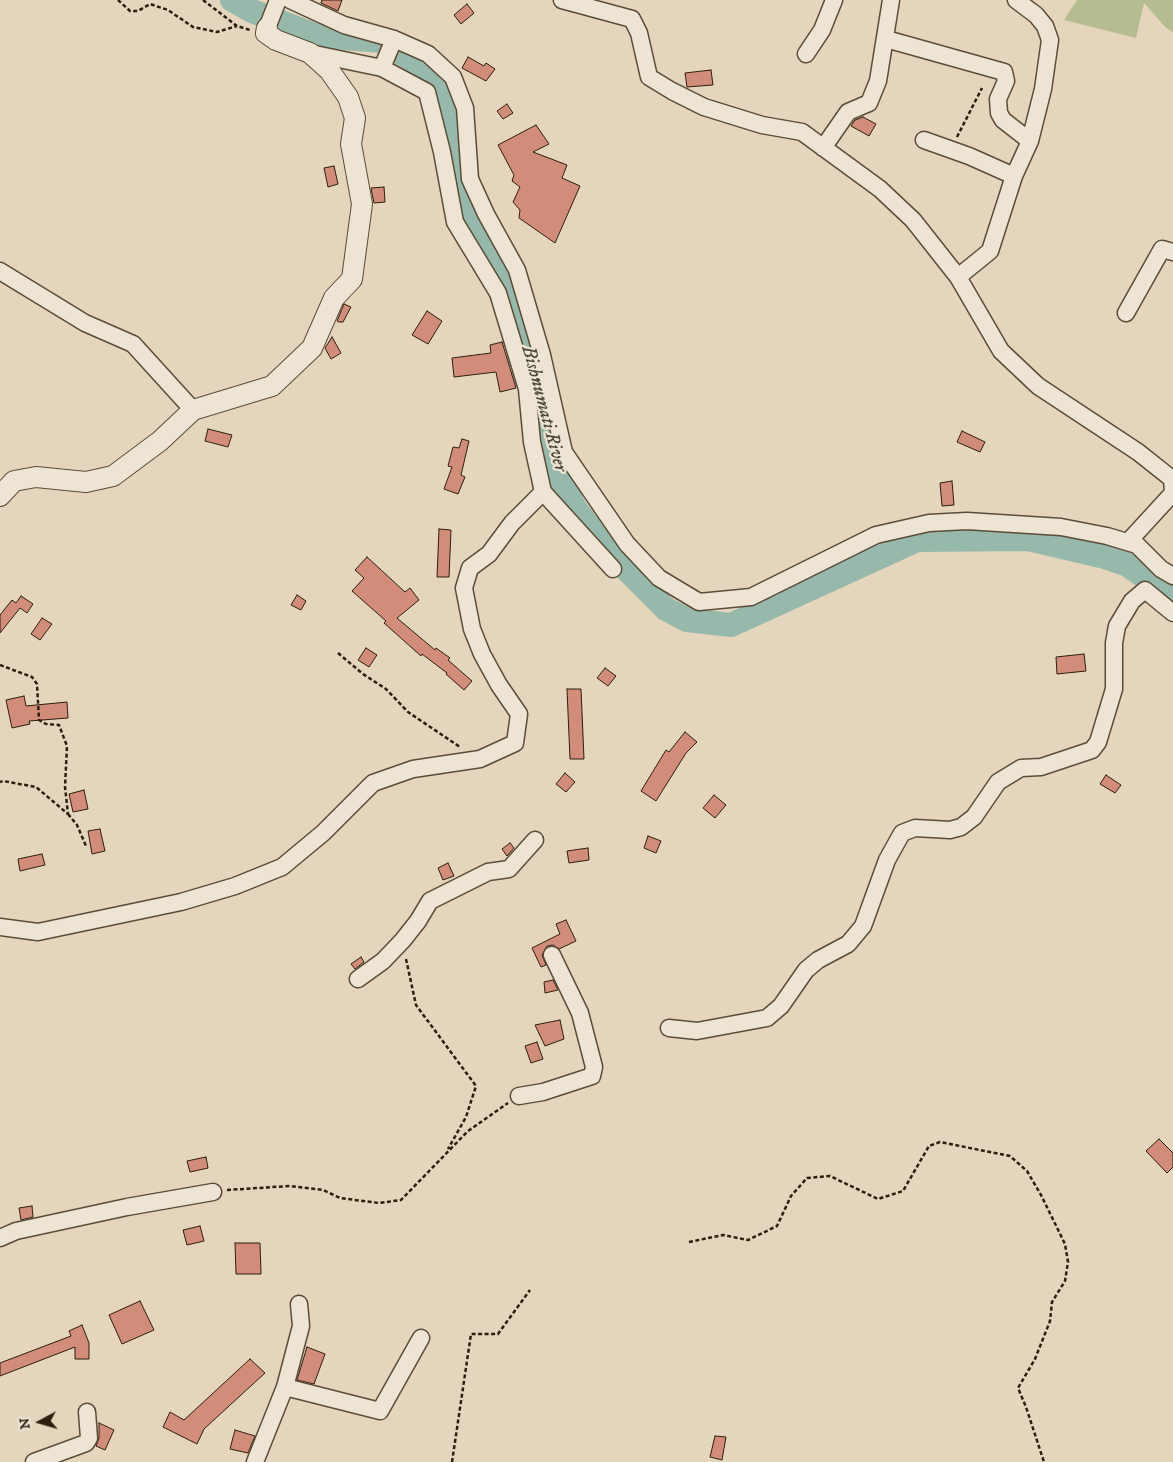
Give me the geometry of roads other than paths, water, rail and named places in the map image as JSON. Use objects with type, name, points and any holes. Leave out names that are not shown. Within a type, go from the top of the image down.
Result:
[{"type":"street","points":[[562,0],[632,18],[639,33],[649,77],[704,107],[762,125],[802,132],[880,189],[913,220],[958,277],[1001,351],[1038,386],[1138,452],[1172,479],[1173,493],[1128,542]]},
{"type":"street","points":[[806,54],[822,30],[834,0]]},
{"type":"street","points":[[823,148],[848,112],[870,103],[878,81],[892,0]]},
{"type":"street","points":[[958,277],[990,251],[1014,176],[1030,141],[1043,89],[1050,40],[1045,26],[1036,15],[1016,0]]},
{"type":"street","points":[[614,569],[543,492],[532,442],[527,389],[498,293],[455,222],[442,152],[426,92],[382,68],[310,53],[276,40],[267,30],[281,1],[344,25],[394,39],[428,54],[452,77],[464,108],[470,179],[486,214],[517,270],[542,355],[564,452],[627,544],[659,578],[699,602],[751,597],[876,535],[929,523],[967,521],[1061,527],[1128,542],[1137,545],[1163,574],[1132,601],[1117,626],[1114,643],[1114,689],[1098,742],[1092,750],[1041,767],[1021,768],[998,782],[974,817],[960,827],[950,830],[915,828],[902,833],[887,860],[863,926],[848,944],[818,960],[806,970],[781,1006],[767,1018],[697,1030],[670,1028]]},
{"type":"street","points":[[382,68],[394,39]]},
{"type":"street","points":[[886,39],[1004,72],[1006,81],[998,99],[999,113],[1003,120],[1030,141]]},
{"type":"street","points":[[0,496],[14,481],[36,477],[86,482],[113,476],[160,441],[193,410],[272,386],[312,348],[334,298],[352,279],[362,204],[351,144],[355,118],[348,97],[329,70],[310,53]]},
{"type":"street","points":[[924,140],[1014,176]]},
{"type":"street","points":[[1126,313],[1162,249],[1173,252]]},
{"type":"street","points":[[0,271],[85,323],[133,344],[193,410]]},
{"type":"street","points":[[0,927],[38,932],[182,902],[235,886],[282,867],[323,833],[373,783],[413,769],[480,759],[515,743],[519,714],[498,685],[482,654],[472,629],[464,588],[470,568],[489,554],[512,523],[543,492]]},
{"type":"street","points":[[1145,590],[1173,613]]},
{"type":"street","points":[[358,978],[383,961],[403,940],[418,922],[430,901],[488,872],[509,868],[535,840]]},
{"type":"street","points":[[519,1096],[543,1092],[592,1076],[594,1067],[580,1013],[552,955]]},
{"type":"street","points":[[0,1238],[16,1231],[118,1209],[213,1192]]},
{"type":"street","points":[[254,1462],[285,1387],[301,1326],[299,1304]]},
{"type":"street","points":[[285,1387],[380,1411],[422,1338]]},
{"type":"street","points":[[34,1462],[86,1443],[89,1438],[87,1412]]},
{"type":"waterway","name":"Bishnumati River","points":[[232,0],[252,11],[317,36],[382,41],[425,68],[439,93],[468,214],[484,254],[516,309],[541,393],[555,468],[575,508],[610,553],[666,609],[687,620],[731,625],[917,540],[1028,539],[1105,557],[1126,564],[1173,597]]}]
